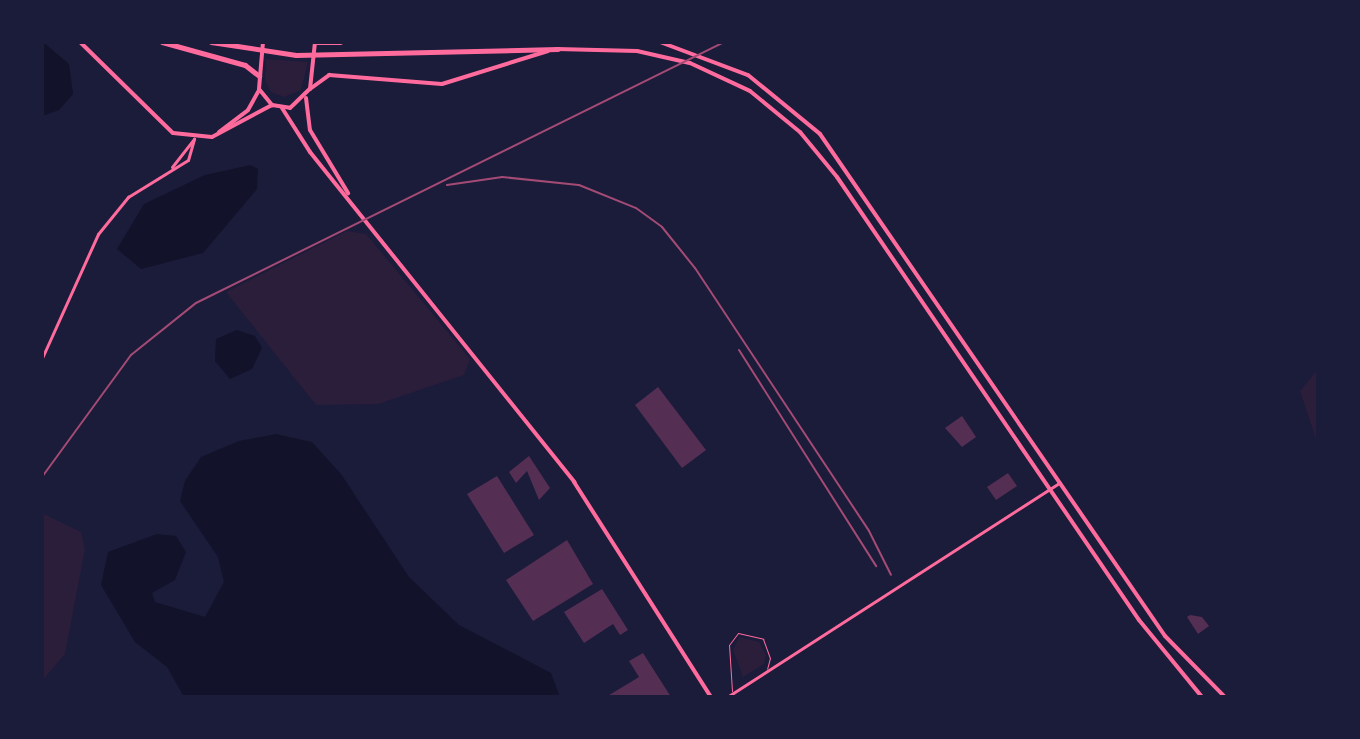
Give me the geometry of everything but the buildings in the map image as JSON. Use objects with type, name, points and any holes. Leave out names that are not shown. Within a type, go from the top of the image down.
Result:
[{"type":"highway","points":[[162,42],[245,65],[259,76]]},
{"type":"highway","points":[[211,42],[327,55],[558,49]]},
{"type":"highway","points":[[316,42],[340,42]]},
{"type":"main road","points":[[80,42],[154,120],[194,139],[227,132],[272,105]]},
{"type":"main road","points":[[194,139],[232,124],[255,101],[263,42]]},
{"type":"main road","points":[[316,42],[304,115],[319,150],[361,212]]},
{"type":"main road","points":[[660,42],[714,58],[779,95],[827,142],[1165,636],[1225,697]]},
{"type":"main road","points":[[310,89],[329,75],[452,83],[558,49],[616,49],[698,66],[762,99],[817,150],[1156,645],[1202,697]]},
{"type":"main road","points":[[259,89],[272,105],[282,108],[296,106],[306,97]]},
{"type":"main road","points":[[282,108],[310,152],[574,482],[711,697]]},
{"type":"street","points":[[169,169],[194,139]]},
{"type":"street","points":[[42,358],[98,234],[128,197],[188,160],[194,139]]},
{"type":"street","points":[[727,697],[1060,481]]},
{"type":"lane","points":[[733,693],[729,645],[738,633],[763,639],[770,658],[766,671]]},
{"type":"shaded area","points":[[43,42],[69,64],[73,94],[59,110],[42,116]]},
{"type":"shaded area","points":[[266,59],[308,62],[301,90],[284,97],[271,92],[265,80]]},
{"type":"shaded area","points":[[250,165],[258,169],[257,189],[203,253],[141,269],[117,249],[144,204],[205,175]]},
{"type":"shaded area","points":[[347,231],[366,234],[470,359],[464,375],[378,404],[316,405],[226,292]]},
{"type":"shaded area","points":[[237,330],[255,336],[262,348],[252,369],[230,379],[215,361],[216,339]]},
{"type":"shaded area","points":[[1318,369],[1318,445],[1300,391]]},
{"type":"shaded area","points":[[276,434],[312,442],[341,474],[409,577],[459,625],[551,673],[560,697],[184,697],[167,667],[135,642],[101,585],[108,552],[157,534],[176,536],[186,552],[175,580],[152,593],[155,602],[205,617],[224,582],[218,557],[180,501],[185,481],[201,457],[239,441]]},
{"type":"shaded area","points":[[42,513],[81,532],[85,549],[65,654],[42,681]]},
{"type":"shaded area","points":[[739,637],[759,642],[766,655],[764,664],[743,677],[733,650]]},
{"type":"railway","points":[[42,477],[131,355],[196,303],[724,42]]},
{"type":"railway","points":[[447,185],[502,177],[579,185],[636,208],[662,227],[695,268],[869,531],[891,575]]},
{"type":"railway","points":[[739,350],[876,566]]}]
